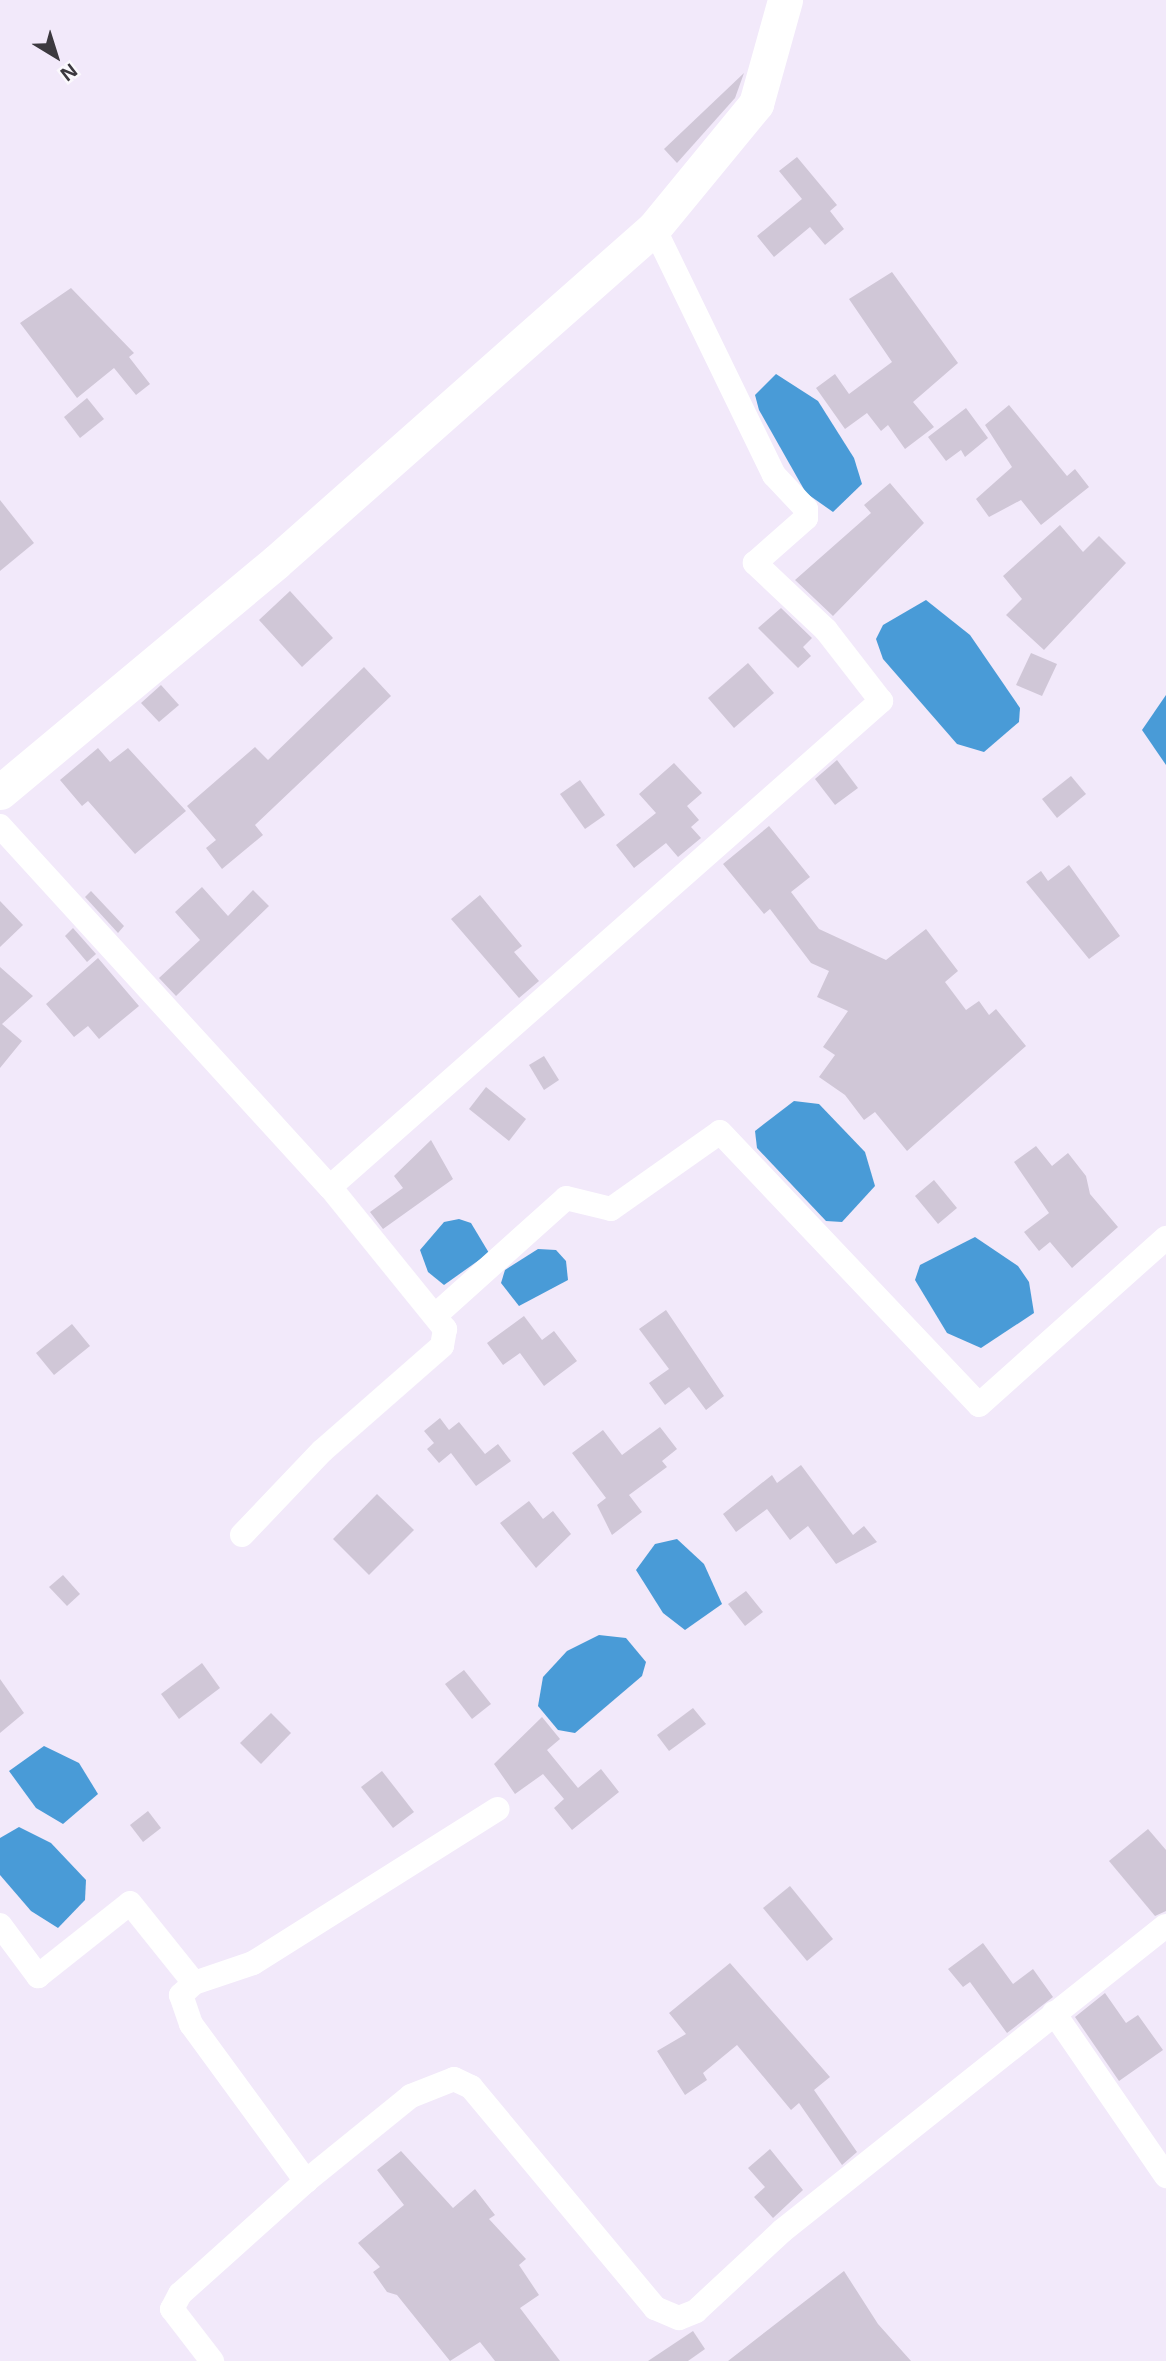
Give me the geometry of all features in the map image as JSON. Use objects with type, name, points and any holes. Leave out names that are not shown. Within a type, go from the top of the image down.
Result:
[{"type":"street","points":[[0,792],[276,562],[654,229],[756,104],[785,0]]},
{"type":"street","points":[[330,1187],[881,701],[827,630],[755,563],[806,518],[806,509],[774,475],[654,229]]},
{"type":"street","points":[[0,826],[330,1187],[438,1313],[445,1329],[442,1346],[322,1451],[242,1535]]},
{"type":"street","points":[[438,1313],[565,1198],[611,1209],[720,1132],[979,1405],[1166,1238]]},
{"type":"street","points":[[306,2181],[191,2024],[181,1995],[194,1983],[253,1962],[498,1809]]},
{"type":"street","points":[[0,1926],[38,1976],[130,1903],[194,1983]]},
{"type":"street","points":[[212,2361],[172,2309],[176,2302],[306,2181],[411,2096],[454,2078],[471,2087],[655,2308],[679,2318],[696,2311],[782,2231],[1054,2012],[1166,1926]]},
{"type":"street","points":[[1054,2012],[1166,2176]]},
{"type":"water","points":[[776,374],[818,401],[854,458],[862,484],[833,512],[806,493],[759,410],[755,395]]},
{"type":"water","points":[[926,600],[970,635],[1020,708],[1019,722],[984,752],[957,744],[883,659],[876,639],[883,625]]},
{"type":"water","points":[[1166,695],[1166,765],[1142,730]]},
{"type":"water","points":[[794,1101],[819,1104],[865,1152],[875,1186],[842,1222],[826,1221],[757,1148],[755,1131]]},
{"type":"water","points":[[459,1219],[471,1223],[489,1253],[444,1285],[428,1272],[420,1250],[444,1222]]},
{"type":"water","points":[[975,1237],[1018,1266],[1029,1282],[1034,1313],[981,1348],[947,1333],[915,1280],[920,1265]]},
{"type":"water","points":[[538,1249],[556,1250],[566,1261],[568,1280],[519,1306],[501,1283],[505,1270]]},
{"type":"water","points":[[677,1539],[704,1564],[722,1604],[685,1630],[663,1613],[636,1570],[655,1544]]},
{"type":"water","points":[[599,1635],[626,1638],[646,1662],[642,1676],[575,1733],[558,1730],[538,1706],[543,1677],[567,1651]]},
{"type":"water","points":[[44,1746],[79,1763],[98,1794],[63,1824],[36,1808],[9,1771]]},
{"type":"water","points":[[19,1827],[51,1843],[86,1880],[85,1900],[58,1928],[31,1911],[0,1875],[0,1838]]},
{"type":"building","points":[[744,73],[735,98],[677,163],[664,149]]},
{"type":"building","points":[[797,157],[837,205],[830,211],[844,229],[825,245],[810,227],[774,257],[757,236],[802,199],[779,171]]},
{"type":"building","points":[[892,272],[958,363],[913,402],[934,427],[905,449],[888,425],[881,431],[867,413],[845,429],[816,388],[835,374],[849,394],[892,362],[849,299]]},
{"type":"building","points":[[71,288],[134,353],[129,357],[150,384],[136,395],[114,368],[77,398],[20,323]]},
{"type":"building","points":[[87,398],[104,419],[80,438],[64,417]]},
{"type":"building","points":[[1009,405],[1067,476],[1075,469],[1089,487],[1041,525],[1021,500],[989,517],[976,499],[1012,467],[985,425]]},
{"type":"building","points":[[966,408],[988,438],[965,457],[961,450],[946,461],[928,437]]},
{"type":"building","points":[[890,483],[924,523],[833,616],[795,580],[871,513],[864,505]]},
{"type":"building","points":[[0,500],[34,543],[0,571]]},
{"type":"building","points":[[1060,525],[1083,552],[1099,536],[1126,563],[1044,650],[1006,615],[1022,599],[1003,576]]},
{"type":"building","points":[[290,591],[333,638],[302,667],[259,620]]},
{"type":"building","points":[[781,608],[812,638],[803,647],[811,656],[798,668],[758,628]]},
{"type":"building","points":[[1031,653],[1057,664],[1042,696],[1016,685]]},
{"type":"building","points":[[748,663],[774,693],[734,728],[708,698]]},
{"type":"building","points":[[364,667],[391,696],[255,825],[263,835],[222,869],[206,848],[216,840],[187,806],[255,747],[268,760]]},
{"type":"building","points":[[161,685],[179,705],[159,722],[141,703]]},
{"type":"building","points":[[98,748],[110,762],[128,748],[186,811],[135,854],[88,801],[82,806],[60,780]]},
{"type":"building","points":[[837,760],[858,788],[835,805],[815,779]]},
{"type":"building","points":[[674,763],[702,793],[687,806],[699,820],[691,827],[701,838],[678,857],[666,843],[634,868],[616,845],[656,813],[639,794]]},
{"type":"building","points":[[1071,776],[1086,794],[1057,818],[1042,799]]},
{"type":"building","points":[[580,780],[605,815],[585,829],[560,794]]},
{"type":"building","points":[[769,826],[810,877],[791,892],[819,929],[886,960],[926,929],[958,971],[945,982],[966,1010],[979,1001],[989,1015],[996,1009],[1026,1046],[907,1151],[875,1112],[864,1120],[845,1095],[819,1077],[835,1055],[823,1047],[848,1011],[817,997],[829,971],[811,963],[770,909],[764,914],[723,864]]},
{"type":"building","points":[[1069,865],[1120,936],[1089,959],[1026,882],[1041,871],[1048,881]]},
{"type":"building","points":[[202,887],[228,916],[253,890],[269,906],[176,996],[159,978],[200,940],[175,912]]},
{"type":"building","points":[[91,891],[124,926],[118,933],[85,897]]},
{"type":"building","points":[[480,895],[522,946],[514,952],[539,981],[519,998],[451,919]]},
{"type":"building","points":[[0,901],[23,925],[0,947]]},
{"type":"building","points":[[73,928],[96,954],[87,962],[65,936]]},
{"type":"building","points":[[98,958],[139,1006],[99,1039],[88,1026],[74,1037],[46,1004]]},
{"type":"building","points":[[0,967],[33,996],[2,1024],[22,1041],[0,1068]]},
{"type":"building","points":[[544,1056],[559,1080],[544,1090],[529,1065]]},
{"type":"building","points":[[486,1087],[526,1119],[509,1141],[469,1109]]},
{"type":"building","points":[[431,1140],[453,1179],[383,1229],[370,1212],[403,1188],[394,1176]]},
{"type":"building","points":[[1036,1146],[1052,1166],[1068,1153],[1086,1176],[1090,1194],[1118,1227],[1072,1268],[1050,1242],[1039,1251],[1024,1232],[1049,1213],[1014,1162]]},
{"type":"building","points":[[934,1180],[957,1208],[938,1224],[915,1196]]},
{"type":"building","points":[[666,1310],[724,1396],[706,1410],[689,1387],[665,1405],[649,1383],[669,1369],[639,1329]]},
{"type":"building","points":[[524,1316],[542,1340],[554,1331],[577,1361],[544,1386],[520,1353],[503,1365],[487,1343]]},
{"type":"building","points":[[72,1324],[90,1346],[54,1375],[36,1353]]},
{"type":"building","points":[[440,1418],[449,1430],[459,1422],[485,1454],[498,1444],[511,1461],[476,1486],[451,1453],[439,1463],[427,1449],[434,1443],[424,1431]]},
{"type":"building","points":[[660,1427],[677,1449],[662,1461],[667,1467],[629,1495],[642,1512],[612,1535],[597,1505],[606,1498],[572,1453],[603,1430],[622,1455]]},
{"type":"building","points":[[801,1465],[853,1535],[864,1526],[877,1542],[836,1564],[808,1526],[790,1540],[767,1509],[736,1532],[723,1514],[772,1475],[777,1483]]},
{"type":"building","points":[[377,1494],[414,1530],[369,1575],[333,1539]]},
{"type":"building","points":[[529,1501],[543,1519],[553,1511],[571,1534],[536,1568],[500,1523]]},
{"type":"building","points":[[63,1575],[80,1594],[67,1606],[49,1587]]},
{"type":"building","points":[[746,1591],[763,1612],[745,1626],[728,1604]]},
{"type":"building","points":[[202,1663],[220,1688],[179,1719],[161,1694]]},
{"type":"building","points":[[464,1670],[491,1704],[472,1719],[445,1684]]},
{"type":"building","points":[[0,1679],[24,1713],[0,1733]]},
{"type":"building","points":[[693,1708],[706,1724],[669,1751],[657,1735]]},
{"type":"building","points":[[271,1713],[291,1733],[261,1764],[240,1743]]},
{"type":"building","points":[[542,1717],[560,1739],[547,1750],[578,1788],[601,1769],[619,1792],[572,1830],[554,1808],[564,1799],[543,1774],[515,1794],[494,1764]]},
{"type":"building","points":[[382,1771],[414,1812],[393,1828],[361,1787]]},
{"type":"building","points":[[148,1811],[161,1828],[143,1842],[130,1825]]},
{"type":"building","points":[[1148,1829],[1166,1850],[1166,1911],[1155,1916],[1109,1861]]},
{"type":"building","points":[[790,1886],[833,1939],[807,1961],[763,1908]]},
{"type":"building","points":[[983,1943],[1013,1984],[1033,1969],[1053,1997],[1007,2033],[970,1982],[963,1987],[948,1969]]},
{"type":"building","points":[[730,1963],[830,2077],[814,2090],[857,2152],[842,2165],[799,2103],[791,2110],[737,2045],[703,2073],[707,2080],[685,2095],[657,2051],[686,2034],[669,2013]]},
{"type":"building","points":[[1105,1993],[1126,2023],[1138,2015],[1163,2050],[1119,2081],[1075,2017]]},
{"type":"building","points":[[770,2149],[803,2190],[773,2218],[754,2197],[765,2187],[748,2168]]},
{"type":"building","points":[[401,2151],[453,2208],[475,2189],[495,2215],[489,2219],[526,2259],[519,2265],[539,2295],[520,2308],[560,2361],[495,2361],[480,2342],[450,2361],[397,2295],[387,2292],[373,2272],[380,2267],[358,2243],[404,2205],[377,2170]]},
{"type":"building","points":[[844,2271],[878,2324],[911,2361],[728,2361]]},
{"type":"building","points":[[693,2331],[705,2349],[688,2361],[648,2361]]}]
